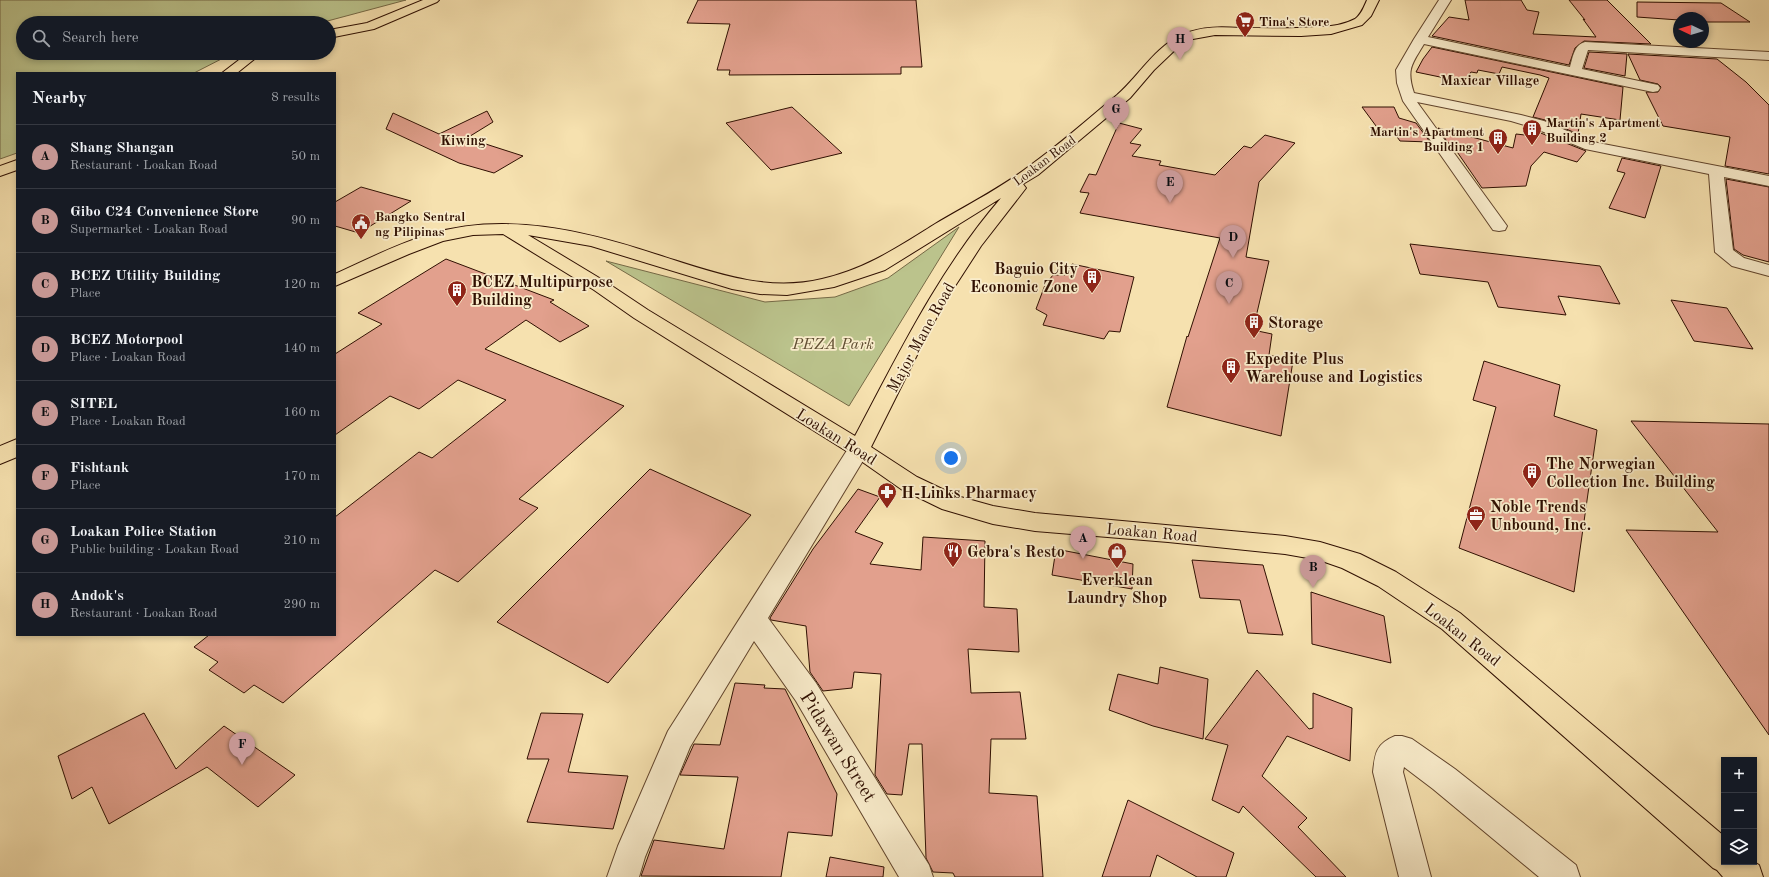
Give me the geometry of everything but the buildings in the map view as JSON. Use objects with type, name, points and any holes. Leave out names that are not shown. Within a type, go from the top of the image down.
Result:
[{"type":"main road","points":[[336,33],[370,26],[433,0]]},
{"type":"main road","name":"Loakan Road","points":[[336,281],[411,247],[438,237],[464,231],[505,228],[551,232],[589,239],[713,279],[746,287],[774,290],[793,289],[821,285],[856,276],[879,266],[1032,172],[1125,96],[1149,67],[1171,47],[1189,36],[1215,31],[1301,32],[1332,30],[1358,22],[1365,16],[1373,0]]},
{"type":"main road","points":[[230,72],[247,60]]},
{"type":"main road","points":[[0,172],[16,164]]},
{"type":"main road","name":"Major Mane Road","points":[[859,449],[936,301],[992,219],[1032,172]]},
{"type":"main road","name":"Loakan Road","points":[[505,228],[859,449],[908,483],[950,503],[992,515],[1035,522],[1168,533],[1285,545],[1320,551],[1351,561],[1387,579],[1451,621],[1721,854]]},
{"type":"main road","points":[[0,456],[16,448]]},
{"type":"main road","points":[[1733,865],[1747,877]]},
{"type":"street","points":[[1445,0],[1420,39],[1403,70],[1404,82],[1409,96],[1418,113],[1499,226]]},
{"type":"street","points":[[1420,39],[1653,88]]},
{"type":"street","points":[[1575,71],[1582,48],[1586,46],[1769,56]]},
{"type":"street","points":[[1409,96],[1520,118],[1545,127],[1565,138],[1590,146],[1667,163],[1769,181]]},
{"type":"street","points":[[1716,171],[1724,252],[1738,262],[1769,271]]},
{"type":"street","points":[[623,877],[651,804],[678,740],[859,449]]},
{"type":"street","name":"Pidawan Street","points":[[754,620],[806,692],[917,877]]},
{"type":"street","points":[[1416,877],[1388,772],[1390,755],[1395,750],[1402,749],[1444,779],[1564,877]]},
{"type":"green space","points":[[0,0],[406,0],[336,19],[336,16],[16,16],[16,60],[219,60],[196,72],[16,72],[16,153],[0,159]]},
{"type":"green space","name":"PEZA Park","points":[[959,227],[849,406],[606,261],[765,302],[835,297],[888,278]]},
{"type":"place","name":"Tina's Store","points":[[1245,38]]},
{"type":"place","name":"Andok's","points":[[1180,60]]},
{"type":"place","name":"Loakan Police Station","points":[[1116,130]]},
{"type":"place","name":"Martin's Apartment Building 2","points":[[1532,146]]},
{"type":"place","name":"Martin's Apartment Building 1","points":[[1498,155]]},
{"type":"place","name":"SITEL","points":[[1170,203]]},
{"type":"place","name":"Bangko Sentral ng Pilipinas","points":[[361,240]]},
{"type":"place","name":"BCEZ Motorpool","points":[[1233,258]]},
{"type":"place","name":"Baguio City Economic Zone","points":[[1092,294]]},
{"type":"place","name":"BCEZ Utility Building","points":[[1229,304]]},
{"type":"place","name":"BCEZ Multipurpose Building","points":[[457,307]]},
{"type":"place","name":"Storage","points":[[1254,339]]},
{"type":"place","name":"Expedite Plus Warehouse and Logistics","points":[[1231,384]]},
{"type":"place","name":"The Norwegian Collection Inc. Building","points":[[1532,489]]},
{"type":"place","name":"H-Links Pharmacy","points":[[887,509]]},
{"type":"place","name":"Noble Trends Unbound, Inc.","points":[[1476,532]]},
{"type":"place","name":"Shang Shangan","points":[[1083,559]]},
{"type":"place","name":"Gebra's Resto","points":[[953,568]]},
{"type":"place","name":"Everklean Laundry Shop","points":[[1117,569]]},
{"type":"place","name":"Gibo C24 Convenience Store","points":[[1313,588]]},
{"type":"place","name":"Fishtank","points":[[242,765]]},
{"type":"district","name":"Maxicar Village","points":[[1490,80]]},
{"type":"district","name":"Kiwing","points":[[463,140]]}]
